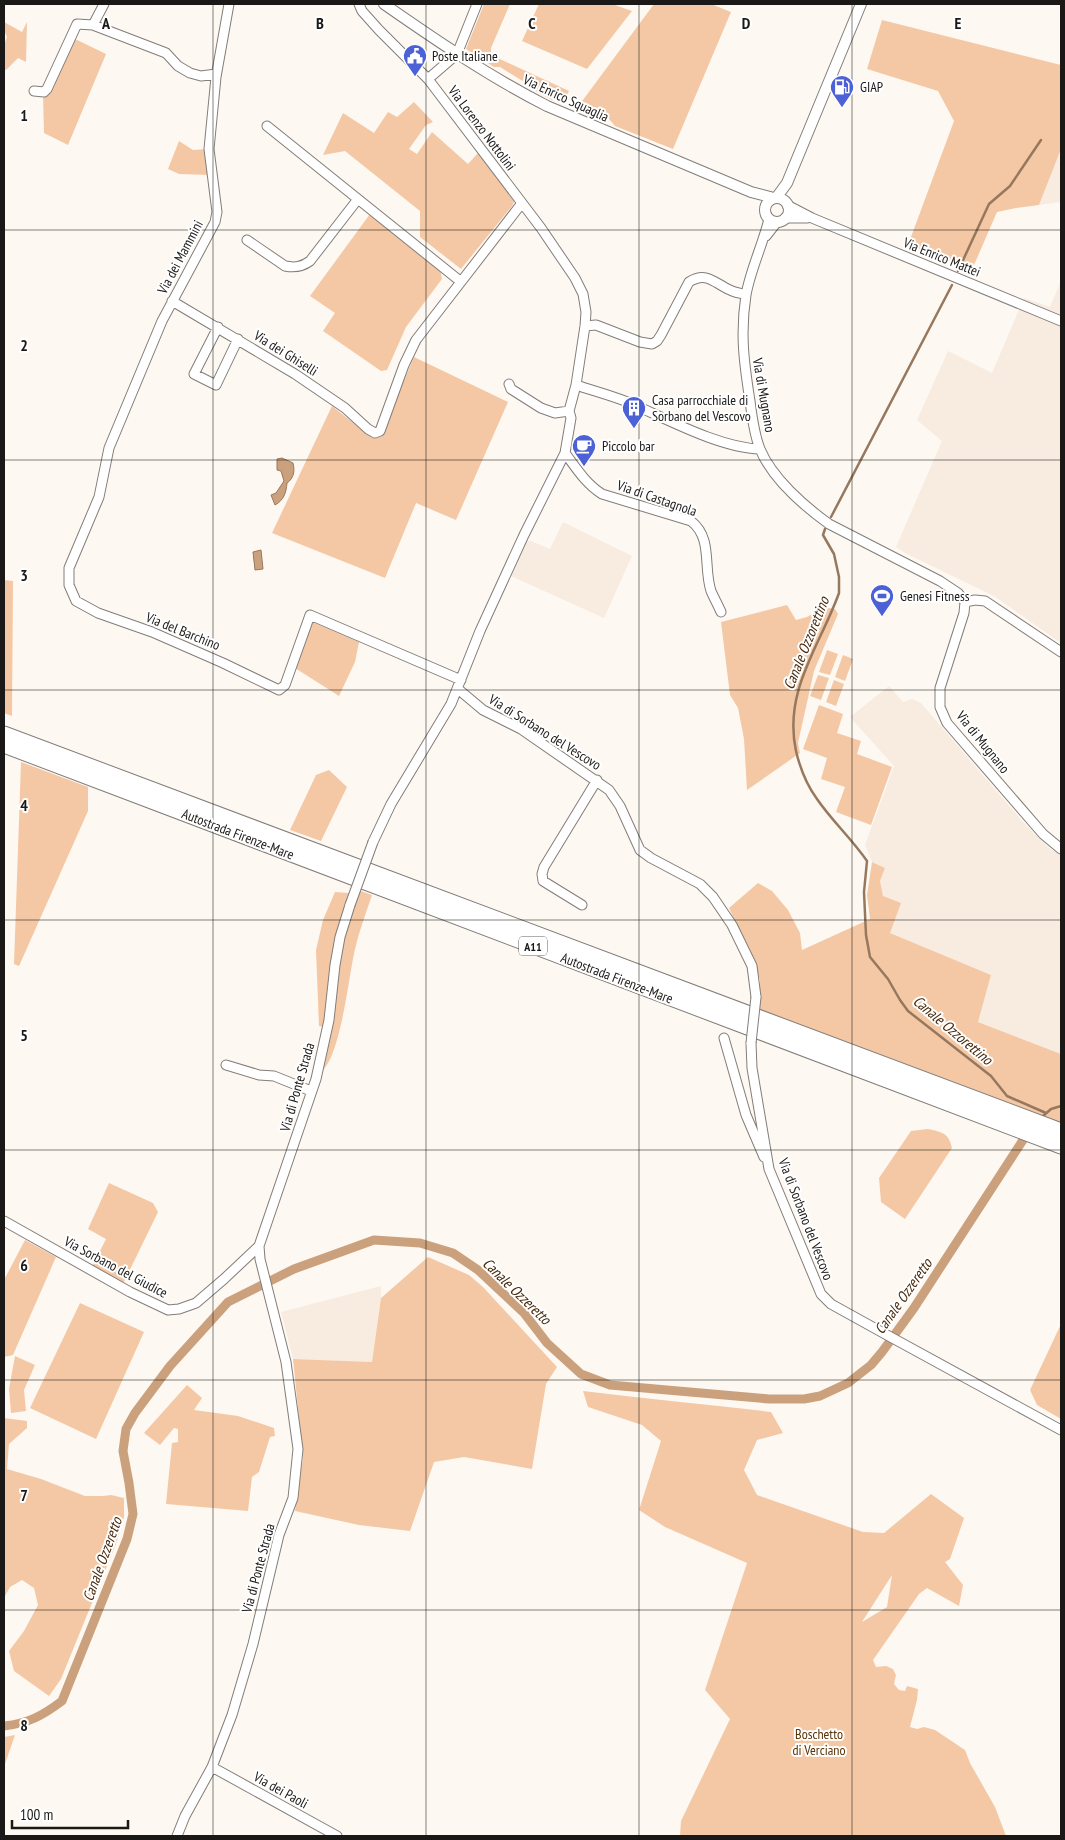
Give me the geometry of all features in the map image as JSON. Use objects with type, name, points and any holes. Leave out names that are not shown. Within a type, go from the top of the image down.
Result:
[{"type":"highway","name":"Autostrada Firenze-Mare","points":[[4,734],[1061,1131]]},
{"type":"highway","name":"Autostrada Firenze-Mare","points":[[4,746],[1061,1146]]},
{"type":"street","points":[[93,26],[104,4]]},
{"type":"street","name":"Via dei Mammini","points":[[141,370],[172,301],[210,232],[217,212],[209,149],[216,74],[229,4]]},
{"type":"street","name":"Via Lorenzo Nottolini","points":[[359,4],[362,11],[379,30],[428,79],[569,268],[583,294],[585,326],[576,385]]},
{"type":"street","name":"Via Enrico Squaglia","points":[[384,4],[457,54],[519,92],[547,106],[751,192],[782,200],[787,204]]},
{"type":"street","points":[[428,79],[457,54],[477,4]]},
{"type":"street","points":[[774,218],[788,212],[785,194],[787,183],[861,4]]},
{"type":"street","points":[[34,91],[44,92],[47,89],[77,24],[93,26],[166,53],[178,66],[190,74],[201,76],[216,74]]},
{"type":"street","points":[[267,126],[460,281],[522,203]]},
{"type":"street","points":[[774,218],[768,202],[775,198],[787,183]]},
{"type":"street","points":[[751,192],[774,218]]},
{"type":"street","points":[[248,240],[285,266],[305,265],[358,199]]},
{"type":"street","name":"Via Enrico Mattei","points":[[787,204],[812,218],[1061,321]]},
{"type":"street","name":"Via Enrico Mattei","points":[[774,218],[812,218]]},
{"type":"street","name":"Via di Mugnano","points":[[774,218],[764,238],[746,294],[743,320],[742,350],[754,429],[760,449],[775,473],[812,512],[834,527],[940,581],[958,594],[964,602],[964,613],[940,688],[940,707],[947,723],[998,783],[1043,834],[1061,849]]},
{"type":"street","points":[[585,326],[596,325],[640,342],[652,344],[661,335],[690,282],[697,278],[707,277],[730,290],[746,294]]},
{"type":"street","name":"Via dei Ghiselli","points":[[172,301],[218,327],[345,408],[375,433],[380,431],[404,365],[416,340],[460,281]]},
{"type":"street","points":[[218,327],[194,374],[216,385],[238,340]]},
{"type":"street","name":"Via del Barchino","points":[[141,370],[109,448],[99,497],[69,568],[69,585],[76,601],[98,613],[152,632],[223,662],[279,690],[285,685],[310,615],[460,684]]},
{"type":"street","points":[[509,384],[510,389],[541,408],[555,413],[569,411]]},
{"type":"street","points":[[460,684],[480,631],[524,534],[565,453],[571,418],[569,411],[576,385],[628,402],[693,431],[746,449],[760,449]]},
{"type":"street","name":"Via di Castagnola","points":[[565,453],[586,481],[602,494],[691,521],[698,526],[704,538],[710,589],[721,612]]},
{"type":"street","points":[[964,602],[974,600],[985,601],[1061,652]]},
{"type":"street","name":"Via di Sorbano del Vescovo","points":[[460,684],[484,710],[521,729],[609,790],[620,806],[640,850],[651,858],[700,884],[713,896],[732,925],[752,966],[755,984],[756,998],[751,1043],[752,1068],[769,1169],[821,1294],[831,1304],[1061,1430]]},
{"type":"street","name":"Via di Ponte Strada","points":[[177,1836],[185,1816],[212,1767],[232,1715],[248,1662],[279,1535],[293,1498],[298,1449],[286,1362],[259,1246],[316,1079],[329,1020],[340,937],[350,905],[373,842],[391,804],[452,704],[460,684]]},
{"type":"street","points":[[582,905],[543,881],[542,874],[544,867],[597,780]]},
{"type":"street","points":[[724,1038],[746,1115],[769,1169]]},
{"type":"street","points":[[226,1065],[259,1075],[274,1076],[311,1091]]},
{"type":"street","name":"Via Sorbano del Giudice","points":[[4,1222],[130,1292],[168,1310],[179,1309],[196,1303],[259,1246]]},
{"type":"street","name":"Via dei Paoli","points":[[212,1767],[337,1836]]},
{"type":"shaded area","points":[[1061,149],[1061,202],[1039,205]]},
{"type":"shaded area","points":[[1061,281],[1061,643],[994,596],[896,547],[942,441],[917,420],[948,351],[992,373],[1024,298],[1050,307]]},
{"type":"shaded area","points":[[282,458],[293,463],[294,472],[293,477],[287,483],[284,496],[275,505],[271,495],[276,493],[284,481],[281,471],[277,470],[277,459]]},
{"type":"shaded area","points":[[563,522],[632,556],[604,618],[511,576],[527,541],[550,549]]},
{"type":"shaded area","points":[[261,550],[263,569],[255,570],[253,552]]},
{"type":"shaded area","points":[[889,686],[903,702],[912,699],[921,703],[1023,822],[1048,847],[1061,856],[1061,1054],[978,1022],[991,975],[890,933],[880,881],[885,868],[872,862],[865,845],[894,766],[850,717]]},
{"type":"shaded area","points":[[381,1286],[372,1362],[293,1359],[281,1312]]},
{"type":"green space","points":[[484,4],[510,4],[491,48],[491,55],[569,91],[564,101],[552,100],[530,88],[526,83],[500,67],[494,67],[466,49]]},
{"type":"green space","points":[[539,4],[612,4],[632,11],[587,69],[522,41]]},
{"type":"green space","points":[[654,4],[711,4],[731,12],[673,149],[615,126],[604,113],[589,107],[577,108]]},
{"type":"green space","points":[[882,20],[1061,65],[1061,149],[1039,205],[997,212],[971,272],[908,245],[954,121],[938,91],[867,69]]},
{"type":"green space","points":[[4,22],[22,32],[27,22],[26,62],[18,58],[6,70],[4,69],[4,45],[7,37],[4,30]]},
{"type":"green space","points":[[73,38],[106,54],[68,145],[44,133],[43,94]]},
{"type":"green space","points":[[414,102],[433,122],[426,125],[409,149],[417,154],[432,132],[468,164],[478,153],[514,197],[512,206],[461,269],[420,237],[420,211],[345,151],[323,155],[343,113],[374,133],[388,112],[397,117]]},
{"type":"green space","points":[[179,141],[193,150],[208,149],[210,175],[179,174],[168,169]]},
{"type":"green space","points":[[370,214],[440,269],[442,279],[406,327],[387,370],[381,371],[323,331],[335,313],[310,296]]},
{"type":"green space","points":[[414,357],[508,402],[456,520],[416,503],[385,578],[272,533],[332,406],[372,438],[380,437]]},
{"type":"green space","points":[[4,580],[13,581],[12,716],[4,713]]},
{"type":"green space","points":[[787,605],[796,620],[807,617],[823,607],[835,609],[838,614],[814,671],[798,743],[800,753],[747,790],[744,739],[738,708],[730,695],[721,622]]},
{"type":"green space","points":[[312,622],[359,642],[355,662],[339,696],[295,668]]},
{"type":"green space","points":[[827,650],[838,654],[830,675],[819,672]]},
{"type":"green space","points":[[843,655],[853,659],[845,681],[835,677]]},
{"type":"green space","points":[[818,675],[829,678],[821,700],[810,696]]},
{"type":"green space","points":[[834,680],[844,684],[836,706],[826,702]]},
{"type":"green space","points":[[819,705],[843,714],[837,733],[861,741],[857,754],[892,767],[871,825],[836,812],[845,787],[821,779],[827,758],[803,749]]},
{"type":"green space","points":[[21,762],[88,787],[88,811],[19,966],[14,964]]},
{"type":"green space","points":[[329,770],[347,787],[321,841],[290,830],[316,775]]},
{"type":"green space","points":[[872,862],[885,868],[880,881],[883,896],[901,903],[890,933],[991,975],[978,1022],[1061,1054],[1061,1124],[760,1011],[760,980],[751,955],[729,908],[758,883],[772,891],[788,910],[800,933],[802,950],[870,919],[867,895]]},
{"type":"green space","points":[[358,890],[372,895],[355,951],[339,1034],[329,1061],[323,1070],[334,998],[339,946]]},
{"type":"green space","points":[[335,892],[349,893],[332,955],[324,1027],[319,1026],[316,950],[323,920]]},
{"type":"green space","points":[[928,1129],[947,1136],[952,1148],[905,1219],[881,1202],[879,1178],[911,1131]]},
{"type":"green space","points":[[109,1183],[153,1203],[158,1212],[123,1284],[92,1267],[106,1239],[88,1229]]},
{"type":"green space","points":[[25,1240],[56,1257],[13,1355],[4,1357],[4,1280]]},
{"type":"green space","points":[[428,1257],[469,1275],[483,1287],[557,1367],[546,1384],[532,1469],[464,1457],[434,1462],[410,1531],[359,1525],[295,1511],[303,1458],[293,1359],[372,1362],[381,1298]]},
{"type":"green space","points":[[80,1303],[144,1332],[96,1439],[30,1408]]},
{"type":"green space","points":[[1061,1324],[1061,1419],[1037,1405],[1030,1390]]},
{"type":"green space","points":[[15,1356],[35,1365],[24,1390],[26,1411],[11,1413],[9,1389]]},
{"type":"green space","points":[[187,1385],[202,1398],[194,1410],[238,1416],[274,1428],[275,1436],[270,1437],[259,1472],[252,1477],[248,1511],[166,1504],[172,1443],[178,1442],[178,1429],[174,1428],[160,1445],[144,1433]]},
{"type":"green space","name":"Boschetto di Verciano","points":[[583,1391],[771,1412],[783,1433],[757,1440],[744,1470],[757,1495],[863,1532],[884,1533],[931,1494],[964,1518],[950,1559],[945,1562],[963,1585],[959,1606],[927,1588],[919,1594],[873,1660],[876,1667],[886,1666],[893,1669],[896,1675],[894,1684],[899,1690],[905,1691],[907,1686],[918,1689],[910,1727],[917,1729],[924,1727],[935,1730],[965,1750],[970,1763],[995,1807],[1006,1836],[680,1836],[681,1821],[730,1719],[705,1690],[747,1563],[665,1527],[639,1510],[661,1441],[642,1425],[588,1407]],"holes":[[[892,1575],[887,1607],[862,1622]]]},
{"type":"green space","points":[[4,1418],[27,1421],[27,1428],[9,1444],[7,1469],[41,1479],[85,1496],[111,1495],[124,1498],[124,1517],[116,1544],[61,1679],[49,1696],[14,1671],[9,1651],[24,1631],[38,1605],[34,1588],[22,1580],[10,1587],[4,1598]]},
{"type":"green space","points":[[15,1735],[4,1767],[4,1737]]},
{"type":"waterway","name":"Canale Ozzorettino","points":[[958,271],[989,204],[1010,186],[1041,140]]},
{"type":"waterway","name":"Canale Ozzorettino","points":[[831,517],[952,285]]},
{"type":"waterway","name":"Canale Ozzorettino","points":[[825,529],[823,535],[834,554],[839,577],[839,593],[799,689],[793,729],[796,751],[810,788],[867,861],[864,892],[866,935],[870,957],[888,979],[908,1011],[991,1076],[1007,1096],[1046,1113]]},
{"type":"waterway","name":"Canale Ozzeretto","points":[[1043,1116],[1051,1109],[1061,1106]]},
{"type":"waterway","name":"Canale Ozzeretto","points":[[4,1726],[35,1718],[62,1701],[127,1539],[133,1514],[123,1451],[126,1429],[135,1413],[170,1366],[228,1302],[294,1269],[374,1240],[420,1243],[453,1253],[478,1270],[524,1313],[547,1343],[581,1374],[610,1385],[769,1399],[804,1399],[820,1396],[848,1383],[871,1365],[882,1352],[914,1308],[1023,1140]]},
{"type":"place","name":"Poste Italiane","points":[[415,77]]},
{"type":"place","name":"GIAP","points":[[842,108]]},
{"type":"place","name":"Casa parrocchiale di Sorbano del Vescovo","points":[[634,429]]},
{"type":"place","name":"Piccolo bar","points":[[584,467]]},
{"type":"place","name":"Genesi Fitness","points":[[882,617]]}]
